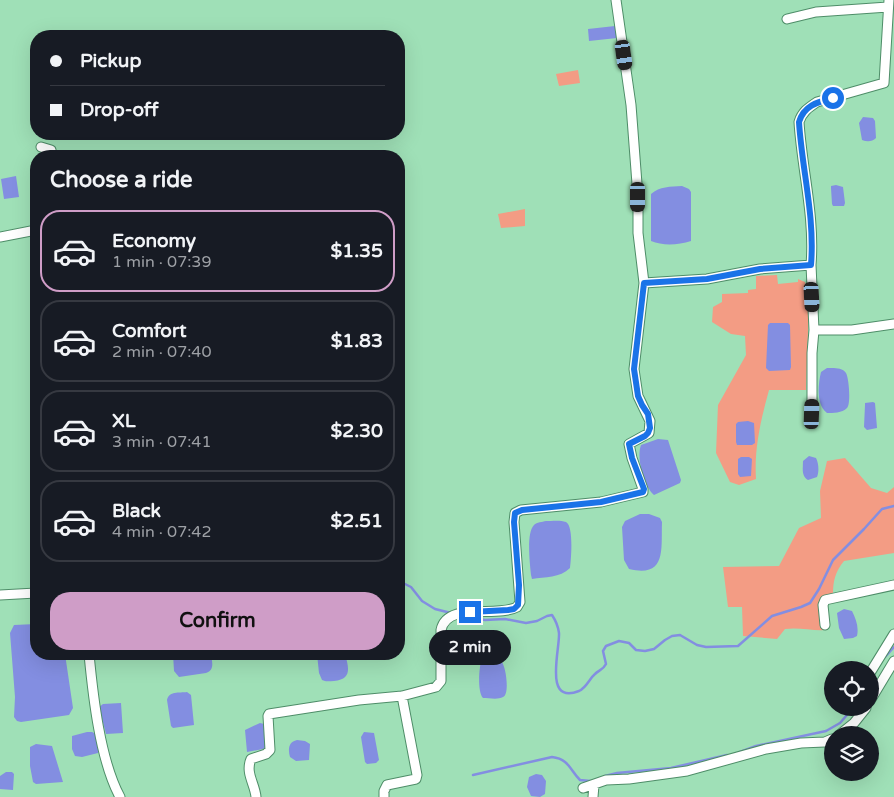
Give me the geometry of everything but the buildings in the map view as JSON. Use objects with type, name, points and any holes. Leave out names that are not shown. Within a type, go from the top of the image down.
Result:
[{"type":"street","points":[[256,797],[250,777],[249,764],[251,759],[266,754],[270,750],[269,714],[359,700],[402,696],[436,687],[440,683],[442,624],[448,618],[470,612],[514,609],[518,605],[519,585],[515,513],[522,510],[601,502],[643,492],[644,489],[632,458],[629,444],[645,436],[650,428],[648,414],[638,396],[634,369],[644,283],[638,234],[638,197],[631,105],[616,0]]},
{"type":"street","points":[[787,19],[816,12],[889,3],[884,84],[816,102],[801,114],[799,122],[810,209],[812,246],[814,330],[812,336],[812,414]]},
{"type":"street","points":[[40,148],[51,150]]},
{"type":"street","points":[[0,237],[30,231]]},
{"type":"street","points":[[644,283],[707,279],[760,269],[811,265]]},
{"type":"street","points":[[814,330],[852,330],[894,324]]},
{"type":"street","points":[[825,625],[823,606],[825,600],[894,585]]},
{"type":"street","points":[[0,594],[30,593]]},
{"type":"street","points":[[877,661],[894,634]]},
{"type":"street","points":[[90,660],[104,751],[110,774],[120,797]]},
{"type":"street","points":[[879,686],[894,660]]},
{"type":"street","points":[[384,797],[384,790],[387,785],[416,779],[417,775],[402,696]]},
{"type":"street","points":[[850,726],[860,716]]},
{"type":"street","points":[[584,788],[606,780],[629,780],[687,771],[766,749],[802,743],[824,742]]},
{"type":"street","points":[[592,797],[594,785]]},
{"type":"shaded area","points":[[578,70],[580,83],[559,86],[556,74]]},
{"type":"shaded area","points":[[525,209],[525,226],[501,228],[498,214]]},
{"type":"shaded area","points":[[777,275],[778,284],[798,282],[798,279],[805,282],[809,302],[806,390],[769,390],[757,445],[756,479],[739,485],[730,482],[716,453],[718,405],[746,355],[745,336],[731,334],[712,322],[713,307],[722,302],[722,294],[748,293],[748,290],[756,289],[756,276]]},
{"type":"shaded area","points":[[845,458],[871,488],[887,493],[894,487],[894,553],[844,561],[834,581],[833,595],[828,601],[826,630],[785,629],[777,639],[743,636],[742,607],[728,607],[723,567],[779,566],[799,528],[821,518],[820,491],[827,461]]},
{"type":"water","points":[[615,26],[617,38],[589,41],[588,29]]},
{"type":"water","points":[[863,117],[873,118],[875,121],[876,138],[873,140],[862,140],[859,123]]},
{"type":"water","points":[[16,176],[19,197],[4,199],[1,179]]},
{"type":"water","points":[[682,186],[691,192],[691,241],[660,244],[651,241],[651,194],[662,188]]},
{"type":"water","points":[[831,186],[843,187],[844,206],[833,206],[832,204]]},
{"type":"water","points":[[770,323],[788,323],[790,325],[790,370],[769,371],[766,368],[768,325]]},
{"type":"water","points":[[827,368],[842,370],[847,376],[849,402],[847,408],[840,412],[827,413],[819,400],[821,372]]},
{"type":"water","points":[[865,403],[875,403],[877,428],[867,430],[864,427]]},
{"type":"water","points":[[748,421],[754,423],[755,443],[752,445],[737,445],[736,424]]},
{"type":"water","points":[[658,439],[668,440],[681,480],[680,483],[654,495],[650,491],[642,472],[640,451],[641,445]]},
{"type":"water","points":[[809,456],[816,458],[818,470],[817,477],[808,480],[803,474],[803,461]]},
{"type":"water","points":[[741,457],[752,459],[751,476],[740,477],[738,474],[738,459]]},
{"type":"water","points":[[640,514],[649,514],[660,518],[662,522],[659,559],[656,565],[650,569],[641,571],[629,569],[624,560],[622,527],[625,521]]},
{"type":"water","points":[[546,521],[564,521],[569,525],[571,544],[570,568],[562,574],[532,579],[529,556],[530,535],[534,525]]},
{"type":"water","points":[[844,609],[852,611],[856,620],[857,636],[853,638],[844,639],[839,628],[837,613]]},
{"type":"water","points":[[30,624],[30,660],[66,660],[73,708],[69,715],[21,722],[17,721],[14,717],[15,697],[10,633],[14,625]]},
{"type":"water","points":[[482,658],[497,659],[503,664],[507,686],[503,697],[496,699],[483,698],[481,695],[479,679]]},
{"type":"water","points":[[173,660],[212,660],[212,668],[206,673],[179,677],[174,671]]},
{"type":"water","points":[[318,660],[347,660],[348,672],[340,680],[322,680]]},
{"type":"water","points":[[187,692],[191,695],[194,725],[173,728],[171,726],[168,697],[175,693]]},
{"type":"water","points":[[121,703],[123,733],[106,734],[99,707],[103,704]]},
{"type":"water","points":[[260,723],[264,724],[266,747],[247,752],[245,730]]},
{"type":"water","points":[[87,732],[96,734],[99,747],[98,753],[82,757],[75,756],[72,749],[72,736]]},
{"type":"water","points":[[364,732],[374,733],[379,760],[376,763],[367,764],[365,762],[361,737]]},
{"type":"water","points":[[297,740],[310,744],[309,760],[296,761],[290,757],[289,747]]},
{"type":"water","points":[[36,744],[52,746],[63,782],[36,784],[33,782],[30,766],[30,747]]},
{"type":"water","points":[[6,772],[14,774],[13,790],[0,789],[0,776]]},
{"type":"water","points":[[536,774],[542,775],[546,781],[545,794],[540,797],[531,796],[527,787],[529,777]]},
{"type":"waterway","points":[[466,616],[485,620],[505,619],[526,623],[552,615],[557,623],[559,633],[556,663],[557,683],[561,690],[568,693],[579,691],[605,666],[603,651],[606,646],[619,641],[629,643],[636,650],[645,651],[654,649],[672,636],[680,635],[697,645],[706,647],[738,646],[772,616],[810,603],[833,560],[882,509],[894,506]]},
{"type":"waterway","points":[[405,584],[411,587],[422,601],[435,609],[451,613]]},
{"type":"waterway","points":[[885,657],[894,647]]},
{"type":"waterway","points":[[740,752],[756,746],[826,731],[840,723],[846,716]]},
{"type":"waterway","points":[[605,776],[617,773],[671,768],[727,755]]},
{"type":"waterway","points":[[473,775],[552,757],[566,763],[580,780],[590,781]]},
{"type":"route","points":[[470,612],[514,609],[520,602],[514,522],[515,513],[522,510],[601,502],[643,492],[644,489],[632,458],[629,444],[645,436],[650,428],[648,414],[638,396],[634,369],[644,283],[707,279],[760,269],[811,265],[810,209],[799,122],[801,114],[807,108],[816,102],[833,98]]}]
